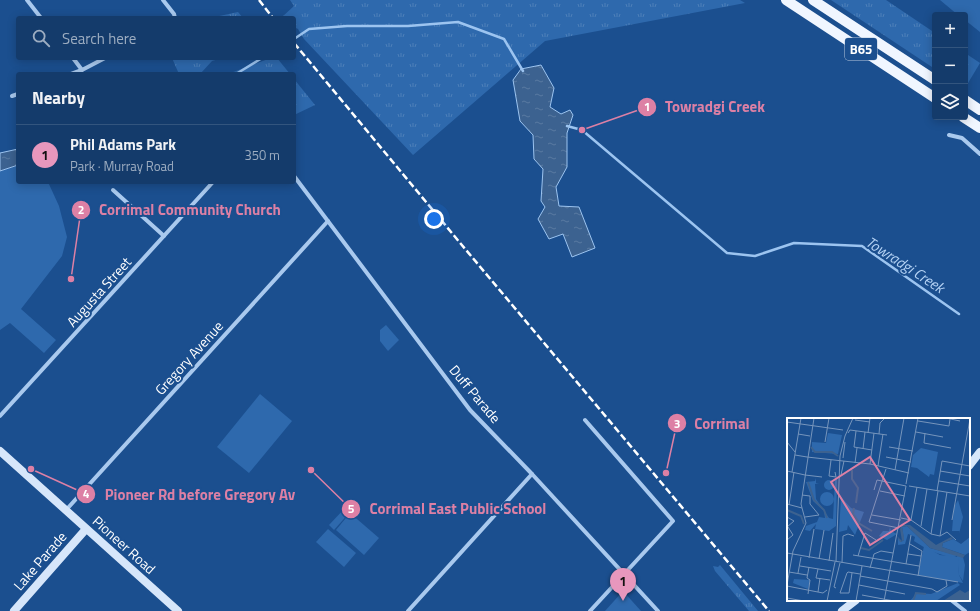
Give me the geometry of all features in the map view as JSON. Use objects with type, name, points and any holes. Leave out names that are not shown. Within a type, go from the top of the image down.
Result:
[{"type":"main road","name":"B65","points":[[786,0],[932,96]]},
{"type":"main road","name":"B65","points":[[813,0],[932,78]]},
{"type":"main road","points":[[968,102],[980,110]]},
{"type":"main road","points":[[968,120],[980,128]]},
{"type":"main road","name":"Pioneer Road","points":[[0,450],[178,611]]},
{"type":"main road","points":[[970,465],[980,452]]},
{"type":"main road","name":"Lake Parade","points":[[14,611],[86,528]]},
{"type":"main road","points":[[842,611],[855,601]]},
{"type":"street","points":[[27,0],[39,16]]},
{"type":"street","points":[[163,0],[174,16]]},
{"type":"street","points":[[74,60],[82,70]]},
{"type":"street","points":[[76,72],[101,60]]},
{"type":"street","points":[[12,96],[16,95]]},
{"type":"street","points":[[949,135],[962,138],[980,154]]},
{"type":"street","name":"Duff Parade","points":[[296,179],[470,410],[532,474],[658,611]]},
{"type":"street","name":"Augusta Street","points":[[0,416],[211,184]]},
{"type":"street","points":[[113,190],[164,236]]},
{"type":"street","name":"Gregory Avenue","points":[[66,510],[328,221]]},
{"type":"street","points":[[585,420],[672,522],[590,611]]},
{"type":"street","points":[[408,611],[532,474]]},
{"type":"street","points":[[952,601],[965,611]]},
{"type":"green space","points":[[290,0],[740,0],[745,3],[545,41],[413,155],[304,39],[296,28],[296,16],[283,16],[294,6]]},
{"type":"green space","points":[[831,0],[886,0],[932,31],[932,67]]},
{"type":"green space","points":[[940,0],[980,0],[980,32],[968,22],[968,12],[954,12]]},
{"type":"green space","points":[[238,12],[241,16],[219,16]]},
{"type":"green space","points":[[968,55],[980,63],[968,83]]},
{"type":"green space","points":[[173,60],[215,60],[212,61],[202,72],[178,72]]},
{"type":"green space","points":[[266,60],[279,60],[288,72],[233,72]]},
{"type":"green space","points":[[296,81],[315,105],[296,114]]},
{"type":"green space","points":[[16,166],[16,184],[49,184],[59,206],[67,237],[62,256],[21,309],[56,340],[44,353],[10,323],[0,330],[0,171]]},
{"type":"green space","points":[[386,325],[399,340],[388,351],[380,341],[380,330]]},
{"type":"green space","points":[[260,394],[292,421],[249,473],[217,447]]},
{"type":"green space","points":[[345,508],[350,512],[334,530],[329,525]]},
{"type":"green space","points":[[350,513],[379,538],[364,555],[336,530]]},
{"type":"green space","points":[[328,529],[356,553],[344,567],[316,542]]},
{"type":"green space","points":[[720,565],[758,611],[749,611],[715,571],[713,566],[718,567]]},
{"type":"green space","points":[[623,591],[641,611],[605,611]]},
{"type":"water","points":[[541,65],[554,88],[550,107],[561,114],[570,110],[573,115],[567,133],[567,167],[556,187],[559,206],[579,207],[595,248],[572,257],[563,234],[549,239],[538,219],[545,207],[541,201],[543,169],[534,159],[533,135],[520,121],[513,80],[521,69]]},
{"type":"water","points":[[16,149],[16,166],[0,171],[0,153]]},
{"type":"waterway","name":"Towradgi Creek","points":[[296,38],[309,29],[347,26],[408,26],[458,22],[504,39],[523,71]]},
{"type":"waterway","name":"Towradgi Creek","points":[[239,72],[259,60]]},
{"type":"waterway","name":"Towradgi Creek","points":[[567,126],[582,130],[727,253],[755,256],[794,243],[862,246],[959,314]]},
{"type":"railway","points":[[259,0],[271,16]]},
{"type":"railway","points":[[296,45],[769,611]]},
{"type":"place","name":"Towradgi Creek","points":[[582,130]]},
{"type":"place","name":"Corrimal Community Church","points":[[71,279]]},
{"type":"place","name":"Pioneer Rd before Gregory Av","points":[[31,469]]},
{"type":"place","name":"Corrimal East Public School","points":[[311,470]]},
{"type":"place","name":"Corrimal","points":[[666,473]]},
{"type":"place","name":"Phil Adams Park","points":[[623,601]]}]
